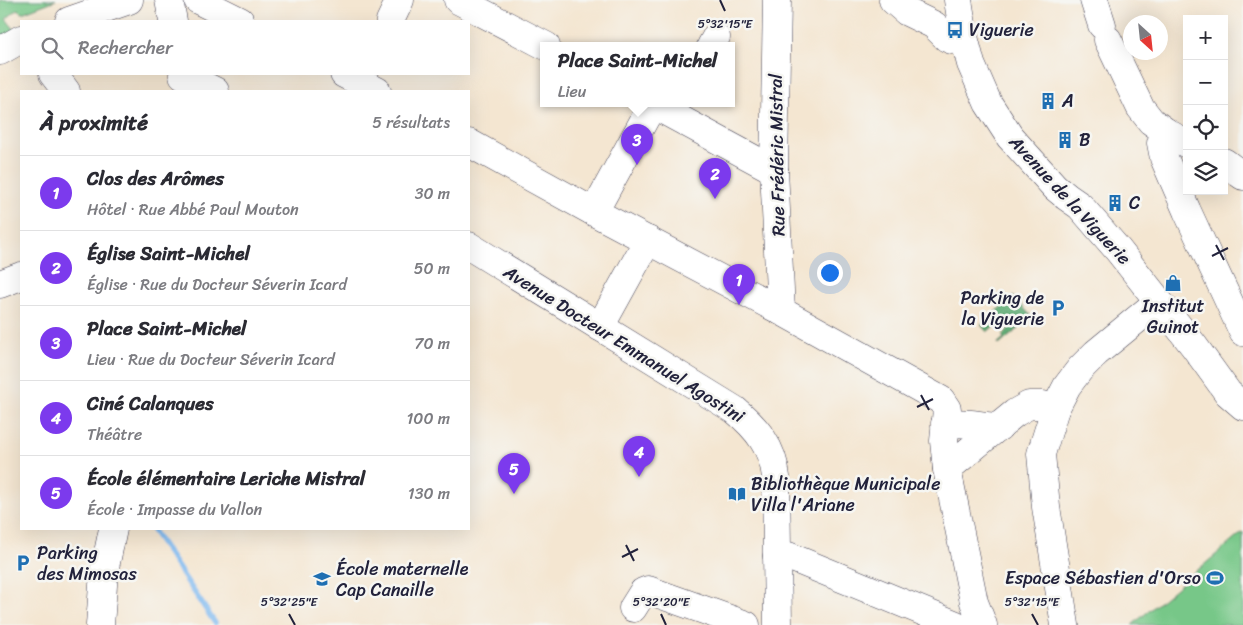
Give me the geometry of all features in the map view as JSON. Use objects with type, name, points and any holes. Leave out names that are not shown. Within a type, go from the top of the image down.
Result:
[{"type":"street","points":[[73,20],[129,0]]},
{"type":"street","points":[[169,0],[173,20]]},
{"type":"street","points":[[390,20],[400,0]]},
{"type":"street","points":[[458,0],[540,43]]},
{"type":"street","name":"Rue Frédéric Mistral","points":[[777,0],[774,170],[781,310]]},
{"type":"street","points":[[894,0],[907,12],[934,25],[947,38],[952,40],[964,38]]},
{"type":"street","name":"Avenue de la Viguerie","points":[[958,0],[964,38],[971,64],[988,103],[1006,130],[1055,187],[1066,198],[1080,206],[1118,250],[1194,346],[1228,393],[1243,406]]},
{"type":"street","points":[[1094,0],[1105,33],[1140,107],[1151,121],[1176,138]]},
{"type":"street","points":[[202,6],[237,20]]},
{"type":"street","points":[[0,51],[20,40]]},
{"type":"street","points":[[182,78],[212,90]]},
{"type":"street","points":[[594,212],[650,107]]},
{"type":"street","points":[[665,107],[683,111],[774,170]]},
{"type":"street","points":[[1176,138],[1161,143],[1164,158],[1243,332]]},
{"type":"street","points":[[470,144],[594,212],[781,310],[941,400],[946,417],[944,440],[948,468],[974,602],[983,625]]},
{"type":"street","points":[[1228,165],[1243,176]]},
{"type":"street","points":[[600,327],[648,240]]},
{"type":"street","name":"Avenue Docteur Emmanuel Agostini","points":[[470,247],[735,410],[759,434],[770,452],[776,477],[778,625]]},
{"type":"street","points":[[0,284],[20,276]]},
{"type":"street","points":[[1065,625],[1046,507],[1041,454],[1055,409],[1067,386],[1080,369],[1096,353],[1158,302]]},
{"type":"street","points":[[948,468],[1028,404],[1043,405],[1055,409]]},
{"type":"street","points":[[946,417],[980,426],[999,427]]},
{"type":"street","points":[[100,625],[104,572],[113,530]]},
{"type":"street","points":[[777,556],[788,556],[956,625]]},
{"type":"street","points":[[633,608],[642,592],[648,590],[746,625]]},
{"type":"green space","points":[[0,0],[56,0],[22,13],[18,9],[6,19],[15,30],[0,42]]},
{"type":"green space","points":[[1013,296],[1032,317],[999,345],[998,343],[1004,338],[1002,335],[1009,329],[1001,320],[987,332],[981,325]]},
{"type":"green space","name":"Espace Sébastien d'Orso","points":[[1243,532],[1243,625],[1132,625]]},
{"type":"waterway","points":[[153,530],[215,623]]},
{"type":"place","name":"Viguerie","points":[[955,30]]},
{"type":"place","name":"A","points":[[1048,101]]},
{"type":"place","name":"B","points":[[1065,140]]},
{"type":"place","name":"Place Saint-Michel","points":[[637,165]]},
{"type":"place","name":"Église Saint-Michel","points":[[715,199]]},
{"type":"place","name":"C","points":[[1115,203]]},
{"type":"place","name":"Institut Guinot","points":[[1173,283]]},
{"type":"place","name":"Clos des Arômes","points":[[739,305]]},
{"type":"place","name":"Parking de la Viguerie","points":[[1058,308]]},
{"type":"place","name":"Ciné Calanques","points":[[639,477]]},
{"type":"place","name":"École élémentaire Leriche Mistral","points":[[514,494]]},
{"type":"place","name":"Bibliothèque Municipale Villa l'Ariane","points":[[737,494]]},
{"type":"place","name":"Parking des Mimosas","points":[[23,563]]},
{"type":"place","name":"Espace Sébastien d'Orso","points":[[1215,578]]},
{"type":"place","name":"École maternelle Cap Canaille","points":[[322,579]]}]
